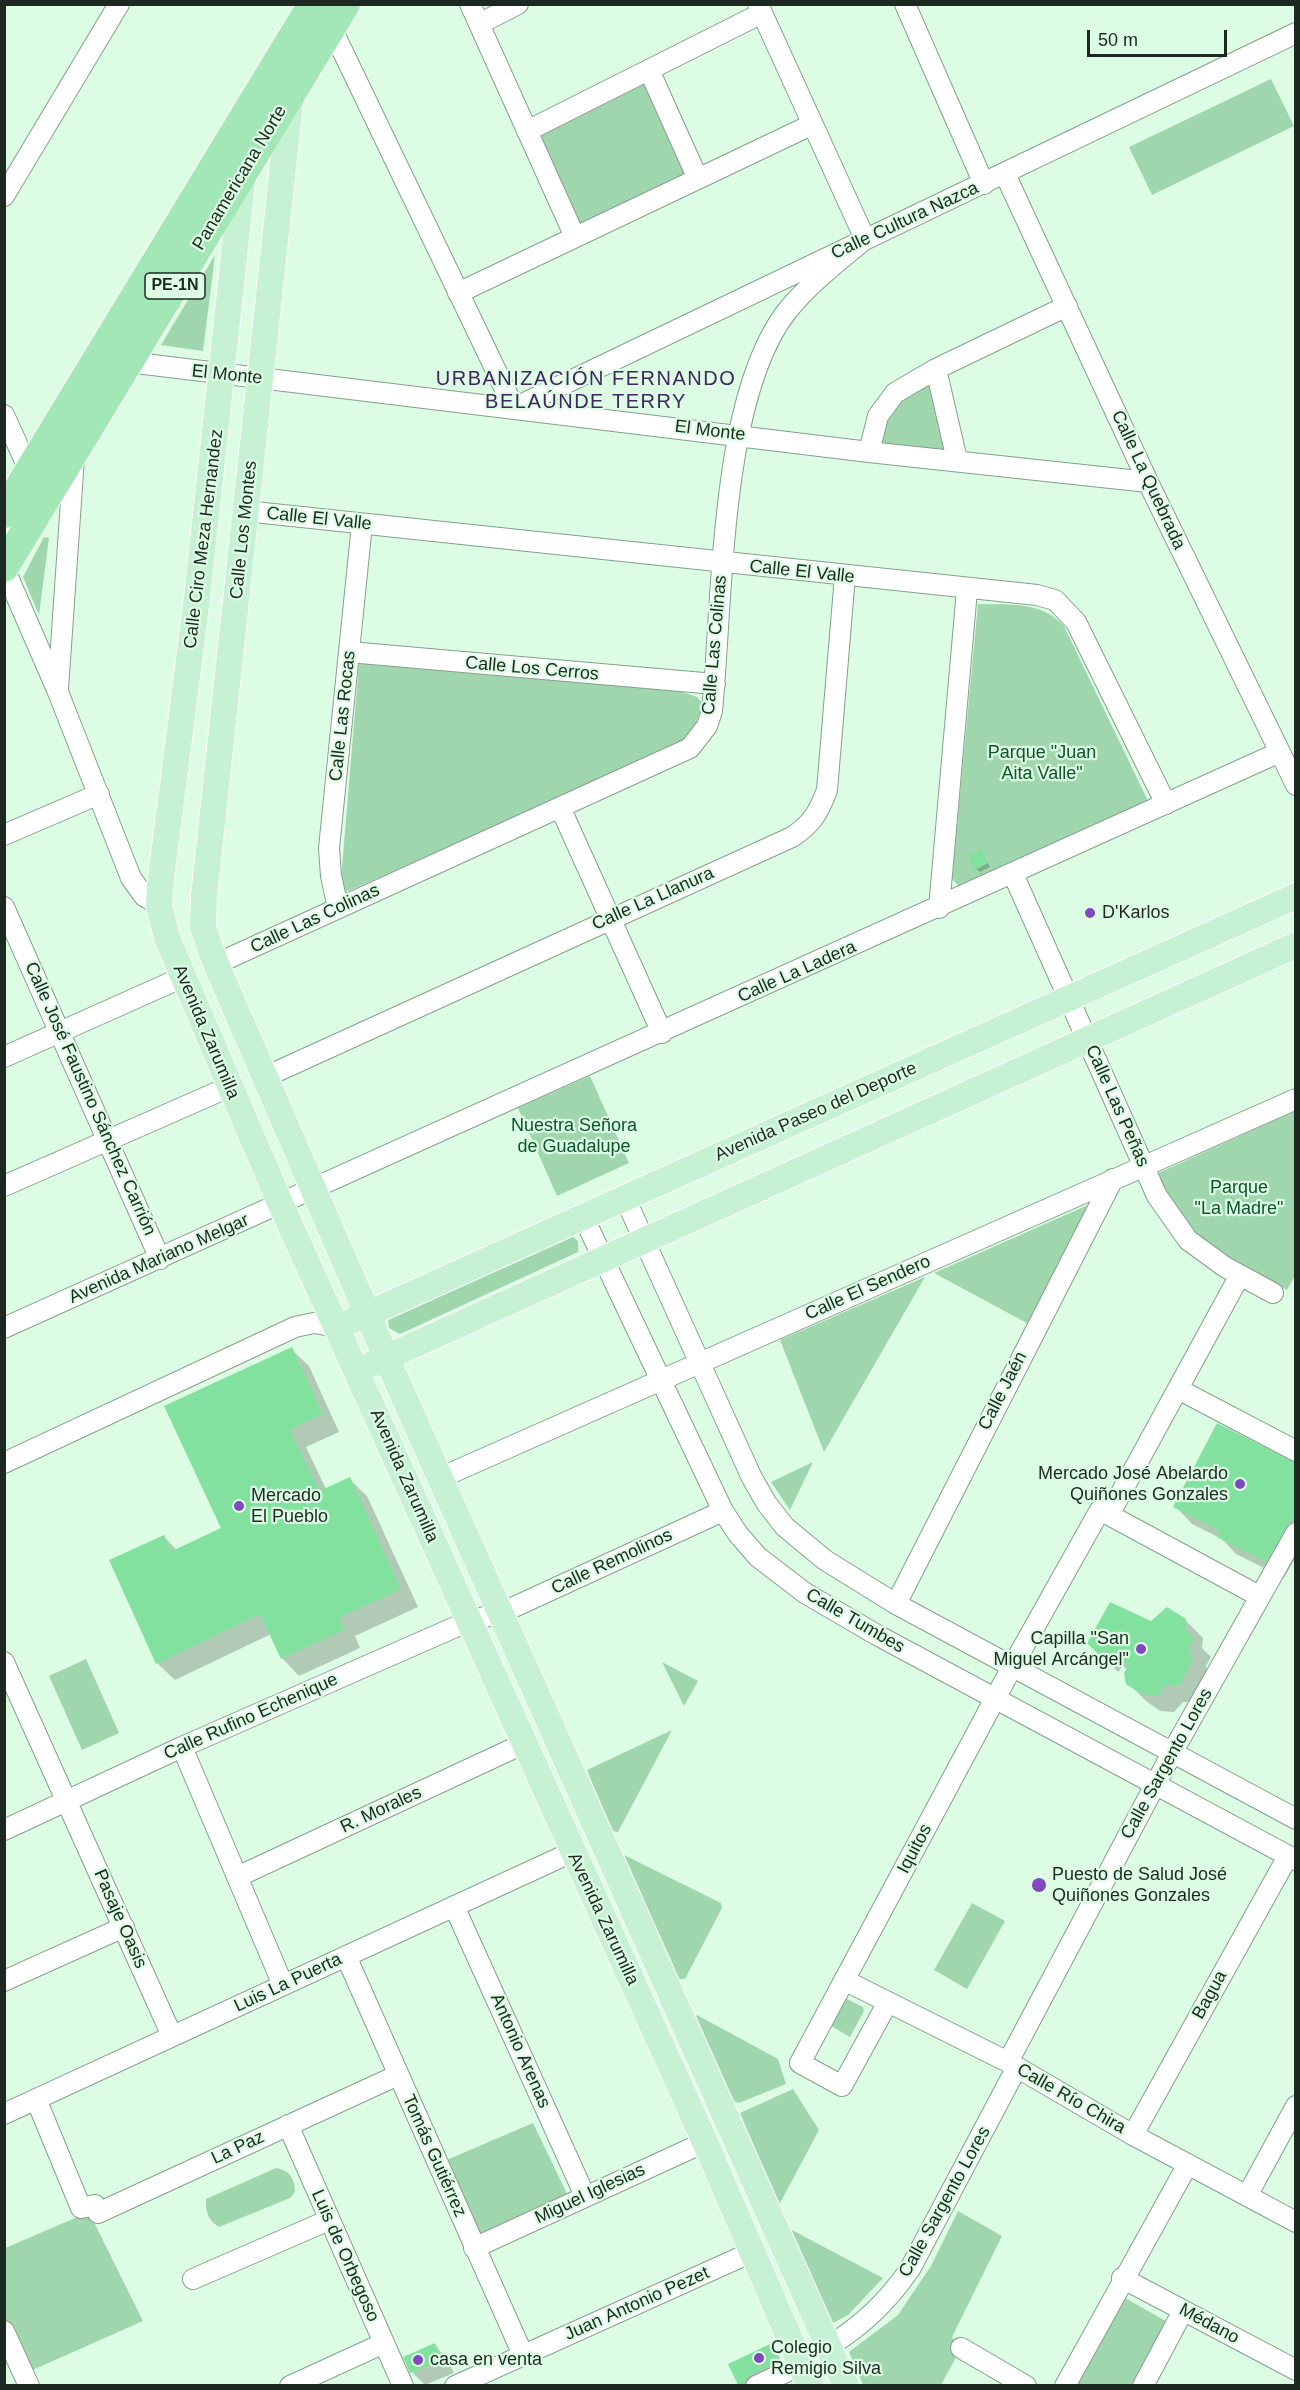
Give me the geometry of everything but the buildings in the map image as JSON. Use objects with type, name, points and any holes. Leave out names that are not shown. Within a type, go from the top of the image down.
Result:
[{"type":"highway","name":"Panamericana Norte","points":[[4,568],[291,93],[330,12]]},
{"type":"highway","name":"Panamericana Norte","points":[[4,513],[330,12]]},
{"type":"main road","name":"Calle Los Montes","points":[[216,964],[203,928],[202,911],[291,93]]},
{"type":"main road","name":"Calle Ciro Meza Hernandez","points":[[159,905],[223,376],[243,172]]},
{"type":"main road","name":"Avenida Paseo del Deporte","points":[[337,1327],[1296,896]]},
{"type":"main road","name":"Avenida Zarumilla","points":[[159,905],[167,938],[229,1087],[705,2142],[806,2375]]},
{"type":"main road","points":[[357,1371],[1296,945]]},
{"type":"main road","name":"Avenida Zarumilla","points":[[216,964],[386,1357],[846,2385]]},
{"type":"street","points":[[4,196],[119,4]]},
{"type":"street","points":[[470,4],[575,237]]},
{"type":"street","points":[[478,24],[518,4]]},
{"type":"street","points":[[905,4],[984,184]]},
{"type":"street","points":[[527,131],[760,9],[865,239]]},
{"type":"street","points":[[330,12],[458,293],[514,408]]},
{"type":"street","name":"Calle Cultura Nazca","points":[[514,408],[1296,33]]},
{"type":"street","points":[[649,69],[698,179]]},
{"type":"street","points":[[458,293],[811,125]]},
{"type":"street","name":"Calle La Quebrada","points":[[1005,174],[1148,482],[1296,785]]},
{"type":"street","name":"Calle Las Colinas","points":[[216,964],[690,748],[707,726],[715,684],[722,563],[739,435],[753,379],[787,310],[815,282],[865,239]]},
{"type":"street","points":[[869,452],[878,416],[887,401],[907,384],[1067,306]]},
{"type":"street","name":"El Monte","points":[[128,362],[223,376],[260,378],[869,452],[1148,482]]},
{"type":"street","points":[[936,369],[957,460]]},
{"type":"street","points":[[4,415],[30,472]]},
{"type":"street","points":[[58,692],[75,450]]},
{"type":"street","name":"Calle El Valle","points":[[245,511],[967,590],[1037,595],[1055,600],[1076,622],[1166,804]]},
{"type":"street","name":"Calle Las Rocas","points":[[338,908],[331,876],[329,848],[362,524]]},
{"type":"street","points":[[4,568],[58,692],[131,878],[144,896],[159,905]]},
{"type":"street","name":"Calle La Llanura","points":[[265,1077],[792,837],[808,827],[819,813],[827,789],[845,576]]},
{"type":"street","points":[[939,908],[967,590]]},
{"type":"street","name":"Calle Los Cerros","points":[[349,652],[715,684]]},
{"type":"street","name":"Calle La Ladera","points":[[314,1190],[1280,752]]},
{"type":"street","points":[[4,835],[99,794]]},
{"type":"street","points":[[560,807],[662,1033]]},
{"type":"street","name":"Calle Las Peñas","points":[[1013,874],[1157,1196],[1188,1240],[1240,1275],[1273,1293]]},
{"type":"street","name":"Calle José Faustino Sánchez Carrión","points":[[4,907],[160,1259]]},
{"type":"street","points":[[4,1057],[183,977]]},
{"type":"street","points":[[4,1186],[229,1087]]},
{"type":"street","name":"Calle El Sendero","points":[[440,1478],[1296,1099]]},
{"type":"street","name":"Calle Jaén","points":[[896,1604],[1113,1179]]},
{"type":"street","name":"Avenida Mariano Melgar","points":[[4,1328],[314,1190]]},
{"type":"street","name":"Calle Tumbes","points":[[625,1198],[752,1478],[779,1520],[804,1545],[896,1604],[1296,1819]]},
{"type":"street","name":"Calle Tumbes","points":[[584,1216],[723,1511],[738,1534],[758,1557],[805,1593],[877,1635],[1292,1858]]},
{"type":"street","name":"Iquitos","points":[[888,2002],[842,2086],[800,2063],[1012,1667],[1178,1389],[1240,1275]]},
{"type":"street","points":[[4,1463],[295,1327],[314,1323],[337,1327]]},
{"type":"street","points":[[1178,1389],[1296,1451]]},
{"type":"street","name":"Calle Remolinos","points":[[501,1613],[723,1511]]},
{"type":"street","points":[[1104,1513],[1259,1596]]},
{"type":"street","name":"Calle Sargento Lores","points":[[829,2346],[872,2316],[893,2294],[910,2269],[1172,1753],[1296,1533]]},
{"type":"street","name":"Calle Rufino Echenique","points":[[4,1830],[182,1747],[469,1621],[501,1613]]},
{"type":"street","name":"Pasaje Oasis","points":[[4,1662],[172,2036]]},
{"type":"street","name":"R. Morales","points":[[237,1877],[525,1743]]},
{"type":"street","points":[[182,1747],[283,1985]]},
{"type":"street","name":"Luis La Puerta","points":[[4,2114],[573,1852]]},
{"type":"street","name":"Bagua","points":[[1133,2134],[1292,1858]]},
{"type":"street","name":"Antonio Arenas","points":[[454,1906],[585,2196]]},
{"type":"street","points":[[4,1981],[124,1928]]},
{"type":"street","name":"Tomás Gutiérrez","points":[[346,1956],[474,2248],[524,2355]]},
{"type":"street","name":"Calle Río Chira","points":[[844,1980],[1013,2065],[1133,2134],[1296,2222]]},
{"type":"street","name":"La Paz","points":[[36,2099],[81,2208],[95,2205],[98,2213],[398,2075]]},
{"type":"street","points":[[1247,2196],[1296,2106]]},
{"type":"street","name":"Luis de Orbegoso","points":[[288,2125],[403,2385]]},
{"type":"street","name":"Miguel Iglesias","points":[[474,2248],[705,2142]]},
{"type":"street","points":[[1065,2385],[1122,2278],[1188,2164]]},
{"type":"street","points":[[193,2279],[329,2220]]},
{"type":"street","name":"Juan Antonio Pezet","points":[[455,2385],[752,2252]]},
{"type":"street","name":"Médano","points":[[1122,2278],[1296,2370]]},
{"type":"street","points":[[1143,2385],[1183,2311]]},
{"type":"street","points":[[4,2331],[20,2383]]},
{"type":"street","points":[[290,2385],[384,2343]]},
{"type":"street","points":[[961,2348],[1026,2385]]},
{"type":"street","points":[[756,2385],[806,2375]]},
{"type":"green space","points":[[1271,79],[1294,126],[1152,195],[1129,147]]},
{"type":"green space","points":[[648,80],[691,176],[578,227],[537,135]]},
{"type":"green space","points":[[215,255],[203,351],[161,345]]},
{"type":"green space","points":[[933,386],[950,454],[880,449],[880,432],[895,407],[916,390]]},
{"type":"green space","points":[[44,537],[49,538],[39,615],[23,577]]},
{"type":"green space","name":"Parque \"Juan Aita Valle\"","points":[[978,604],[1035,608],[1046,612],[1064,626],[1149,803],[959,886],[952,879]]},
{"type":"green space","points":[[359,663],[677,690],[697,697],[703,704],[694,729],[682,743],[346,892],[341,880]]},
{"type":"green space","name":"Nuestra Señora de Guadalupe","points":[[590,1076],[629,1163],[557,1196],[518,1108]]},
{"type":"green space","name":"Parque \"La Madre\"","points":[[1295,1111],[1296,1274],[1287,1290],[1232,1261],[1196,1238],[1154,1175]]},
{"type":"green space","points":[[1104,1198],[1036,1328],[934,1273]]},
{"type":"green space","points":[[572,1236],[578,1241],[578,1252],[400,1334],[389,1328],[388,1317]]},
{"type":"green space","points":[[925,1277],[824,1452],[780,1340]]},
{"type":"green space","points":[[813,1462],[790,1510],[771,1482]]},
{"type":"green space","points":[[86,1659],[119,1733],[82,1750],[49,1676]]},
{"type":"green space","points":[[662,1662],[698,1681],[684,1706]]},
{"type":"green space","points":[[672,1730],[618,1832],[612,1831],[587,1770]]},
{"type":"green space","points":[[624,1855],[721,1903],[722,1908],[685,1979],[679,1979]]},
{"type":"green space","points":[[972,1903],[1005,1921],[967,1989],[934,1970]]},
{"type":"green space","points":[[845,1998],[863,2007],[864,2011],[850,2037],[831,2026]]},
{"type":"green space","points":[[697,2015],[778,2059],[786,2084],[739,2103],[734,2101],[695,2019]]},
{"type":"green space","points":[[793,2089],[819,2130],[779,2205],[740,2113]]},
{"type":"green space","points":[[533,2123],[571,2202],[474,2244],[442,2162]]},
{"type":"green space","points":[[276,2168],[288,2173],[294,2183],[295,2192],[290,2198],[219,2227],[210,2219],[206,2199]]},
{"type":"green space","points":[[958,2211],[1002,2236],[952,2337],[961,2348],[941,2385],[863,2385],[849,2352],[898,2315],[931,2266]]},
{"type":"green space","points":[[89,2212],[143,2321],[28,2372],[5,2324],[5,2248]]},
{"type":"green space","points":[[790,2229],[883,2278],[848,2315],[831,2324]]},
{"type":"green space","points":[[1120,2295],[1169,2323],[1136,2385],[1071,2386]]},
{"type":"place","name":"D'Karlos","points":[[1090,913]]},
{"type":"place","name":"Mercado José Abelardo Quiñones Gonzales","points":[[1240,1484]]},
{"type":"place","name":"Mercado El Pueblo","points":[[239,1506]]},
{"type":"place","name":"Capilla \"San Miguel Arcángel\"","points":[[1141,1649]]},
{"type":"place","name":"Puesto de Salud José Quiñones Gonzales","points":[[1039,1885]]},
{"type":"place","name":"Colegio Remigio Silva","points":[[759,2358]]},
{"type":"place","name":"casa en venta","points":[[418,2360]]},
{"type":"district","name":"URBANIZACIÓN FERNANDO BELAÚNDE TERRY","points":[[586,390]]}]
